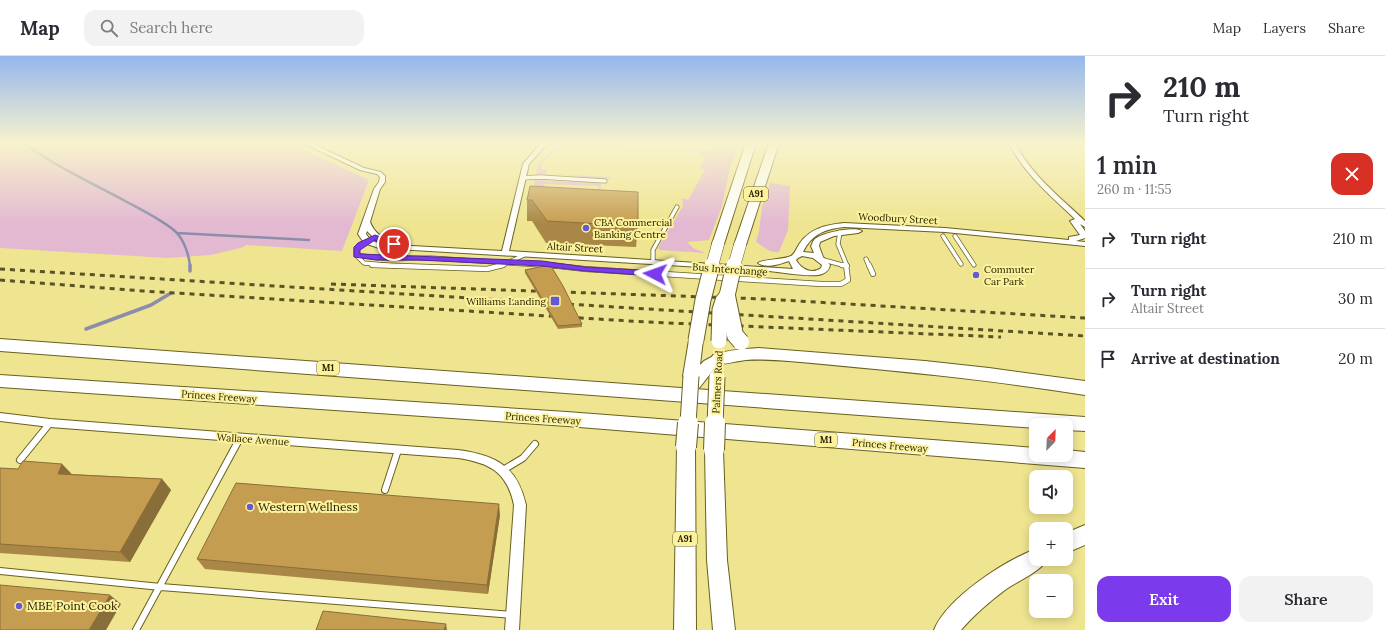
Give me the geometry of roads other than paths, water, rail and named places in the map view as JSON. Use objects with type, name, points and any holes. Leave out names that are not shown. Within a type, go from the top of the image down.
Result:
[{"type":"highway","name":"A91","points":[[685,630],[686,447],[695,382],[696,340],[703,300],[718,244],[742,170]]},
{"type":"highway","name":"Palmers Road","points":[[724,630],[717,560],[714,450],[720,310],[723,301],[727,296],[740,246],[765,170]]},
{"type":"highway","points":[[727,296],[737,339],[745,346],[764,354]]},
{"type":"highway","name":"M1","points":[[0,345],[1085,424]]},
{"type":"highway","points":[[695,382],[710,365],[719,359],[730,355],[764,354],[942,368],[1025,378],[1085,388]]},
{"type":"highway","name":"Princes Freeway","points":[[0,381],[559,419],[1085,460]]},
{"type":"highway","points":[[1073,540],[1085,534]]},
{"type":"highway","points":[[946,630],[970,604],[989,587],[1029,563]]},
{"type":"street","points":[[364,170],[376,179],[377,189],[362,234],[367,241]]},
{"type":"street","points":[[506,252],[524,170]]},
{"type":"street","name":"Woodbury Street","points":[[1030,170],[1060,202],[1085,225]]},
{"type":"street","name":"Woodbury Street","points":[[1050,241],[1081,238],[1084,235],[1062,207],[1060,202]]},
{"type":"street","points":[[366,222],[370,232],[375,237]]},
{"type":"street","name":"Woodbury Street","points":[[795,256],[810,235],[833,226],[844,225],[1085,244]]},
{"type":"street","name":"Woodbury Street","points":[[820,258],[815,246],[816,241],[825,236],[840,232],[944,233],[955,236],[1011,238]]},
{"type":"street","name":"Altair Street","points":[[375,237],[394,244],[769,268],[816,274],[824,271],[826,265],[820,258]]},
{"type":"street","name":"Altair Street","points":[[367,241],[379,246],[391,248],[506,252],[524,255],[759,264],[773,263],[795,256]]},
{"type":"street","points":[[805,272],[794,266],[795,256],[808,254],[820,258]]},
{"type":"street","name":"Wallace Avenue","points":[[0,417],[50,423],[474,455],[487,460],[508,474],[518,491],[520,506],[512,630]]},
{"type":"lane","points":[[522,178],[540,177],[586,181]]},
{"type":"lane","points":[[522,178],[605,181]]},
{"type":"lane","points":[[653,260],[653,250],[677,207]]},
{"type":"lane","points":[[840,232],[838,244],[847,266]]},
{"type":"lane","points":[[944,233],[961,264]]},
{"type":"lane","points":[[955,236],[974,265]]},
{"type":"lane","points":[[375,237],[356,249],[356,256],[364,263],[373,265],[487,269],[498,267],[524,255]]},
{"type":"lane","points":[[952,250],[964,250]]},
{"type":"lane","name":"Bus Interchange","points":[[356,256],[510,262],[592,270],[834,284],[845,283],[848,280],[847,266]]},
{"type":"lane","points":[[820,258],[847,266]]},
{"type":"lane","points":[[866,259],[873,274]]},
{"type":"lane","points":[[20,460],[50,423]]},
{"type":"lane","points":[[136,630],[161,587],[240,438]]},
{"type":"lane","points":[[503,470],[523,458],[535,444]]},
{"type":"lane","points":[[385,490],[398,450]]},
{"type":"lane","points":[[0,571],[161,587],[514,615]]},
{"type":"waterway","points":[[66,170],[146,212],[177,233]]},
{"type":"waterway","points":[[177,233],[309,240]]},
{"type":"waterway","points":[[177,233],[184,243],[189,257],[190,266]]},
{"type":"waterway","points":[[190,266],[190,271]]},
{"type":"waterway","points":[[86,329],[151,305],[171,293]]},
{"type":"railway","points":[[0,269],[1085,336]]},
{"type":"railway","points":[[0,280],[143,291],[646,322],[1001,337]]},
{"type":"railway","points":[[331,284],[764,299],[1085,318]]},
{"type":"place","name":"CBA Commercial Banking Centre","points":[[586,228]]},
{"type":"place","name":"Commuter Car Park","points":[[976,275]]},
{"type":"place","name":"Williams Landing","points":[[555,301]]},
{"type":"place","name":"Western Wellness","points":[[250,507]]},
{"type":"place","name":"MBE Point Cook","points":[[19,606]]}]
